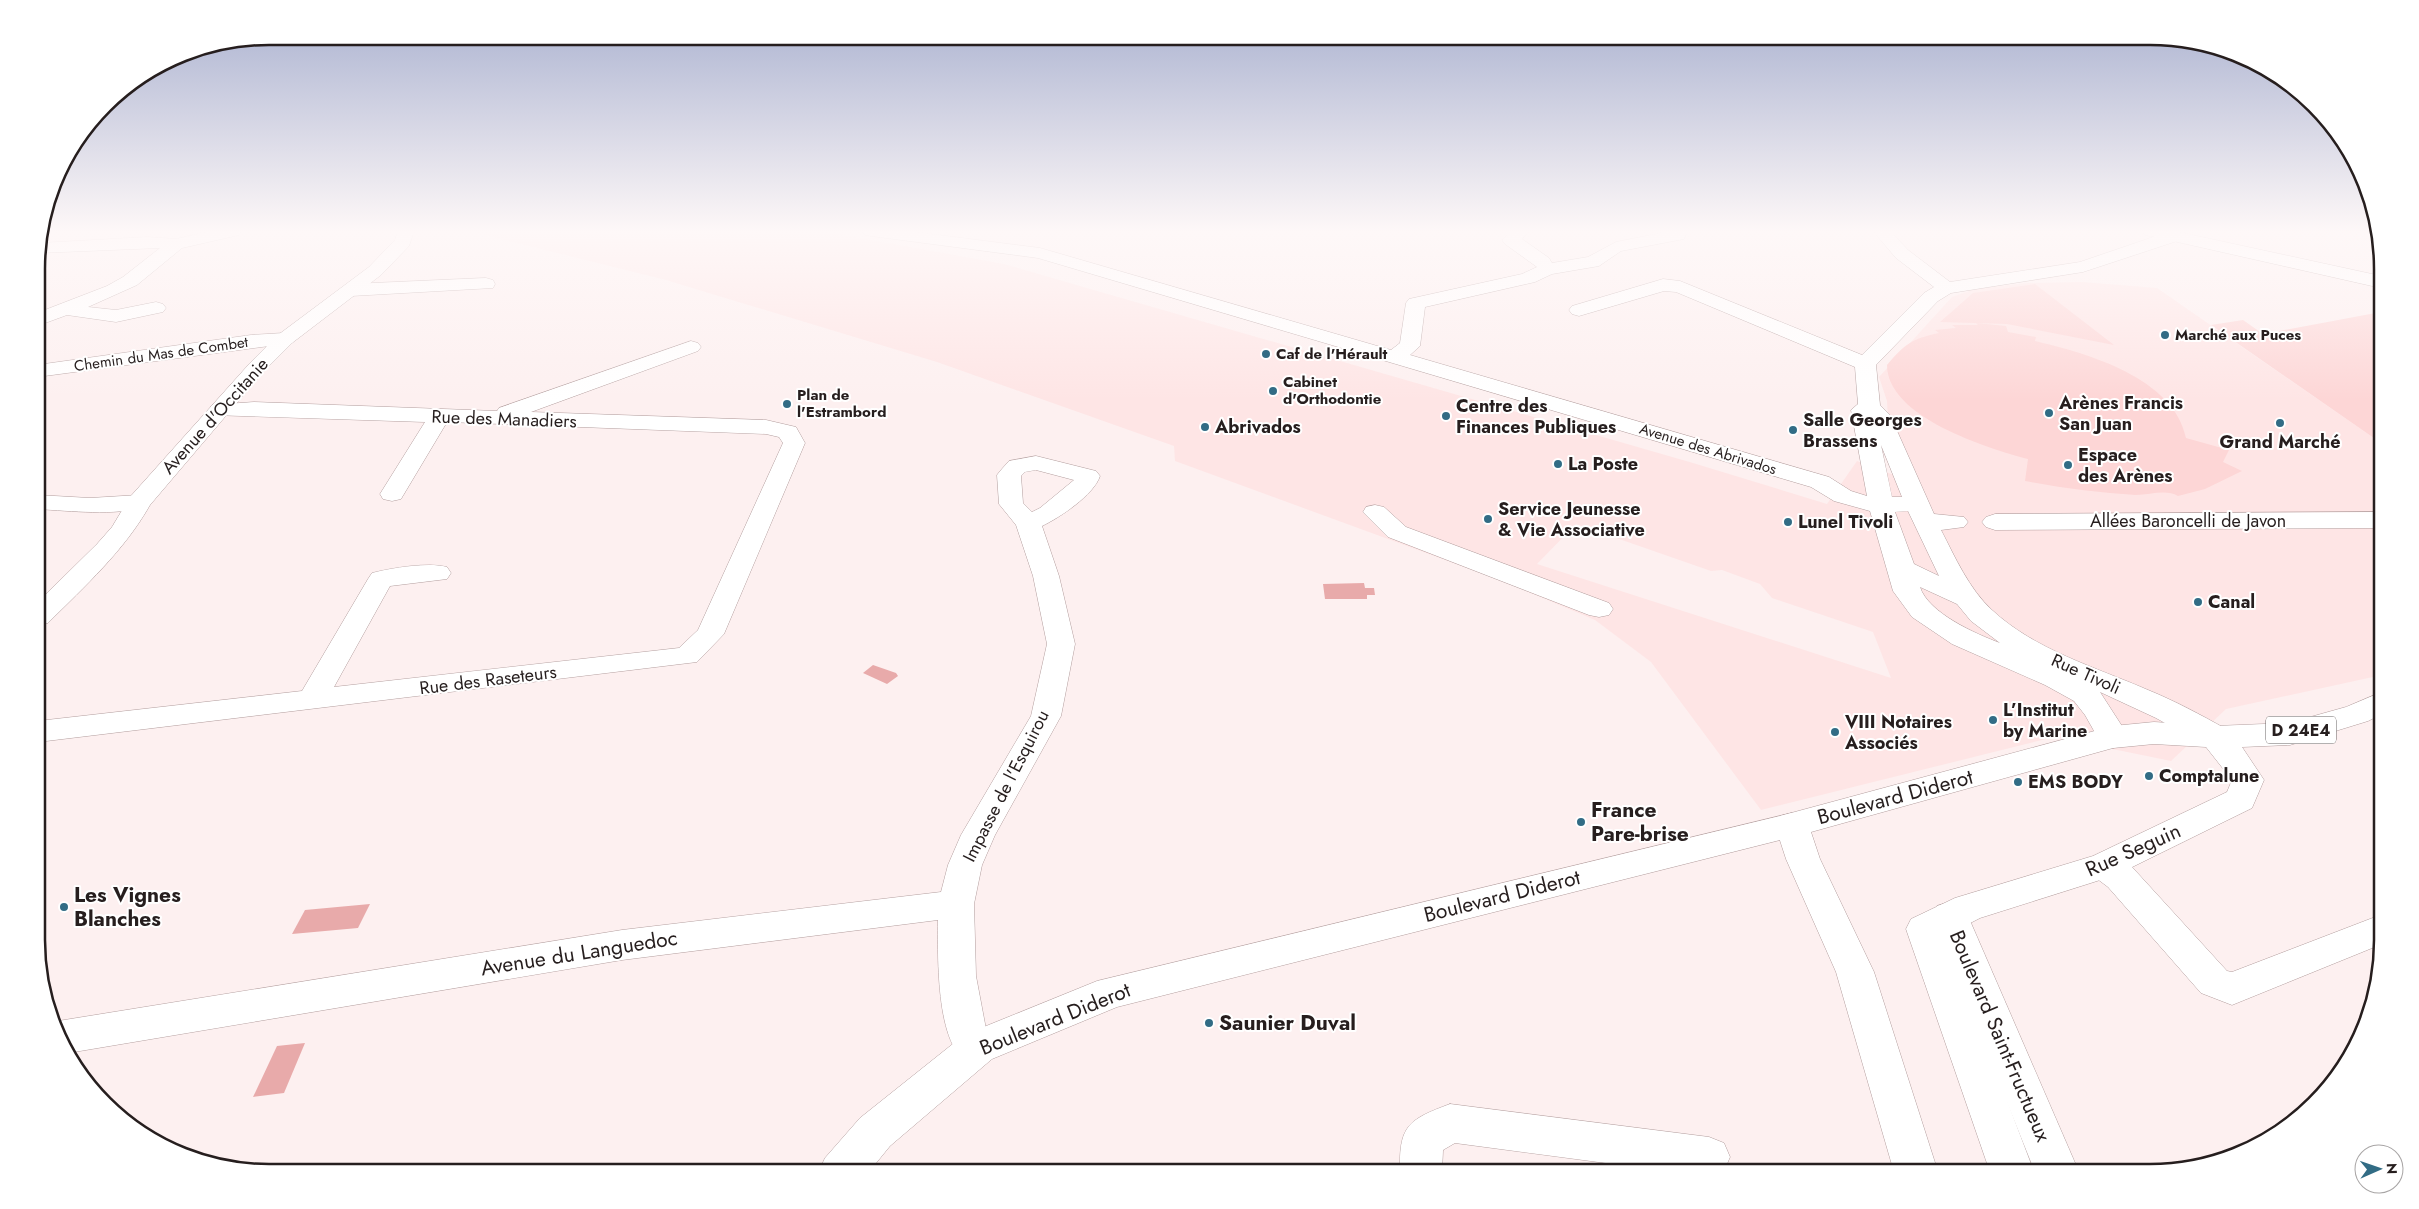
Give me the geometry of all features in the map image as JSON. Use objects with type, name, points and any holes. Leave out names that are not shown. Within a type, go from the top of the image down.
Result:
[{"type":"street","points":[[45,317],[119,287]]},
{"type":"street","name":"Avenue d'Occitanie","points":[[45,610],[106,550],[123,530],[139,502],[257,366],[286,339],[354,287]]},
{"type":"street","points":[[351,290],[409,287]]},
{"type":"street","name":"Avenue des Abrivados","points":[[1156,287],[1820,482],[1830,491],[1854,500],[1881,498]]},
{"type":"street","points":[[1393,358],[1410,346],[1416,302],[1484,287]]},
{"type":"street","points":[[1600,303],[1654,287]]},
{"type":"street","points":[[1683,287],[1865,364],[1931,296],[1950,287]]},
{"type":"street","points":[[66,310],[116,316],[156,308]]},
{"type":"street","name":"Chemin du Mas de Combet","points":[[45,371],[250,341],[286,339]]},
{"type":"street","points":[[492,419],[691,346]]},
{"type":"street","name":"Rue Tivoli","points":[[1865,364],[1870,407],[1880,415],[1921,512],[1966,598],[2000,632],[2055,662],[2139,697],[2188,721],[2215,737]]},
{"type":"street","name":"Rue Tivoli","points":[[1870,407],[1862,410],[1885,522],[1902,569],[1907,591],[1922,611],[1937,623],[1962,638],[2055,678],[2085,694],[2098,710],[2113,737]]},
{"type":"street","name":"Rue des Manadiers","points":[[220,410],[254,409],[492,419],[766,427],[788,432]]},
{"type":"street","points":[[392,494],[439,417]]},
{"type":"street","name":"Rue des Raseteurs","points":[[45,731],[687,656],[710,634],[794,443],[788,432]]},
{"type":"street","points":[[1881,498],[1955,522]]},
{"type":"street","points":[[45,502],[90,505],[139,502]]},
{"type":"street","points":[[1375,512],[1398,532],[1599,609]]},
{"type":"street","name":"Allées Baroncelli de Javon","points":[[1995,522],[2374,520]]},
{"type":"street","name":"Impasse de l'Esquirou","points":[[956,904],[965,865],[978,835],[1046,716],[1061,644],[1046,576],[1028,523]]},
{"type":"street","name":"Rue Tivoli","points":[[1902,569],[1966,598]]},
{"type":"street","points":[[311,701],[381,578],[438,573]]},
{"type":"street","points":[[1937,623],[1949,607],[1966,598]]},
{"type":"street","name":"D 24E4","points":[[2215,737],[2290,734],[2357,714],[2374,706]]},
{"type":"street","name":"Boulevard Diderot","points":[[848,1164],[875,1132],[978,1047],[1111,992],[1848,811],[2113,737],[2154,733],[2215,737]]},
{"type":"street","name":"Rue Seguin","points":[[1950,916],[1968,908],[2104,866],[2240,800],[2248,780],[2232,756],[2215,737]]},
{"type":"street","points":[[1792,825],[1803,859],[1855,972],[1914,1164]]},
{"type":"street","points":[[2104,866],[2120,877],[2214,982],[2232,989],[2374,932]]},
{"type":"street","points":[[956,904],[957,976],[968,1036],[978,1047]]},
{"type":"street","name":"Avenue du Languedoc","points":[[67,1037],[622,945],[956,904]]},
{"type":"street","name":"Boulevard Saint-Fructueux","points":[[2009,1164],[1924,929],[1950,916],[2054,1164]]},
{"type":"street","points":[[1421,1164],[1422,1140],[1450,1123],[1709,1158]]},
{"type":"shaded area","points":[[691,287],[1085,287],[1693,463],[1827,504],[1857,461],[1915,483],[1888,418],[1887,401],[1879,377],[1952,297],[1975,289],[1989,287],[2157,288],[2374,438],[2374,677],[2226,709],[2171,761],[2054,737],[1761,810],[1651,662],[1595,620],[1500,580],[1175,461],[1174,446],[937,362]],"holes":[[[1576,524],[1711,571],[1722,570],[1760,584],[1772,598],[1873,632],[1891,678],[1537,564]]]},
{"type":"shaded area","points":[[2011,287],[2039,287],[2114,345],[2007,324],[1940,322],[1973,293]]},
{"type":"shaded area","points":[[2374,313],[2374,438],[2211,325],[2243,320],[2263,334]]},
{"type":"shaded area","name":"Arènes Francis San Juan","points":[[1976,323],[2006,326],[2008,332],[2036,337],[2035,341],[2079,353],[2126,372],[2147,384],[2165,399],[2178,417],[2186,438],[2229,450],[2223,462],[2242,471],[2205,489],[2178,496],[2168,493],[2136,495],[2108,493],[2025,481],[2028,459],[1989,447],[1942,427],[1921,415],[1903,400],[1891,384],[1887,365],[1909,343],[1939,333],[1935,330],[1956,328],[1952,325],[1978,325]]},
{"type":"shaded area","points":[[1364,583],[1365,588],[1374,588],[1375,595],[1367,595],[1367,599],[1325,599],[1323,584]]},
{"type":"shaded area","points":[[873,665],[896,673],[898,676],[887,684],[863,673]]},
{"type":"shaded area","points":[[370,904],[358,928],[292,934],[305,910]]},
{"type":"shaded area","points":[[305,1043],[284,1093],[253,1097],[277,1046]]},
{"type":"place","name":"Marché aux Puces","points":[[2165,335]]},
{"type":"place","name":"Caf de l'Hérault","points":[[1266,354]]},
{"type":"place","name":"Cabinet d'Orthodontie","points":[[1273,391]]},
{"type":"place","name":"Plan de l'Estrambord","points":[[787,404]]},
{"type":"place","name":"Arènes Francis San Juan","points":[[2049,413]]},
{"type":"place","name":"Centre des Finances Publiques","points":[[1446,416]]},
{"type":"place","name":"Grand Marché","points":[[2280,423]]},
{"type":"place","name":"Abrivados","points":[[1205,427]]},
{"type":"place","name":"Salle Georges Brassens","points":[[1793,430]]},
{"type":"place","name":"La Poste","points":[[1558,464]]},
{"type":"place","name":"Espace des Arènes","points":[[2068,465]]},
{"type":"place","name":"Service Jeunesse & Vie Associative","points":[[1488,519]]},
{"type":"place","name":"Lunel Tivoli","points":[[1788,522]]},
{"type":"place","name":"Canal","points":[[2198,602]]},
{"type":"place","name":"L’Institut by Marine","points":[[1993,720]]},
{"type":"place","name":"VIII Notaires Associés","points":[[1835,732]]},
{"type":"place","name":"Comptalune","points":[[2149,776]]},
{"type":"place","name":"EMS BODY","points":[[2018,782]]},
{"type":"place","name":"France Pare-brise","points":[[1581,822]]},
{"type":"place","name":"Les Vignes Blanches","points":[[64,907]]},
{"type":"place","name":"Saunier Duval","points":[[1209,1023]]}]
